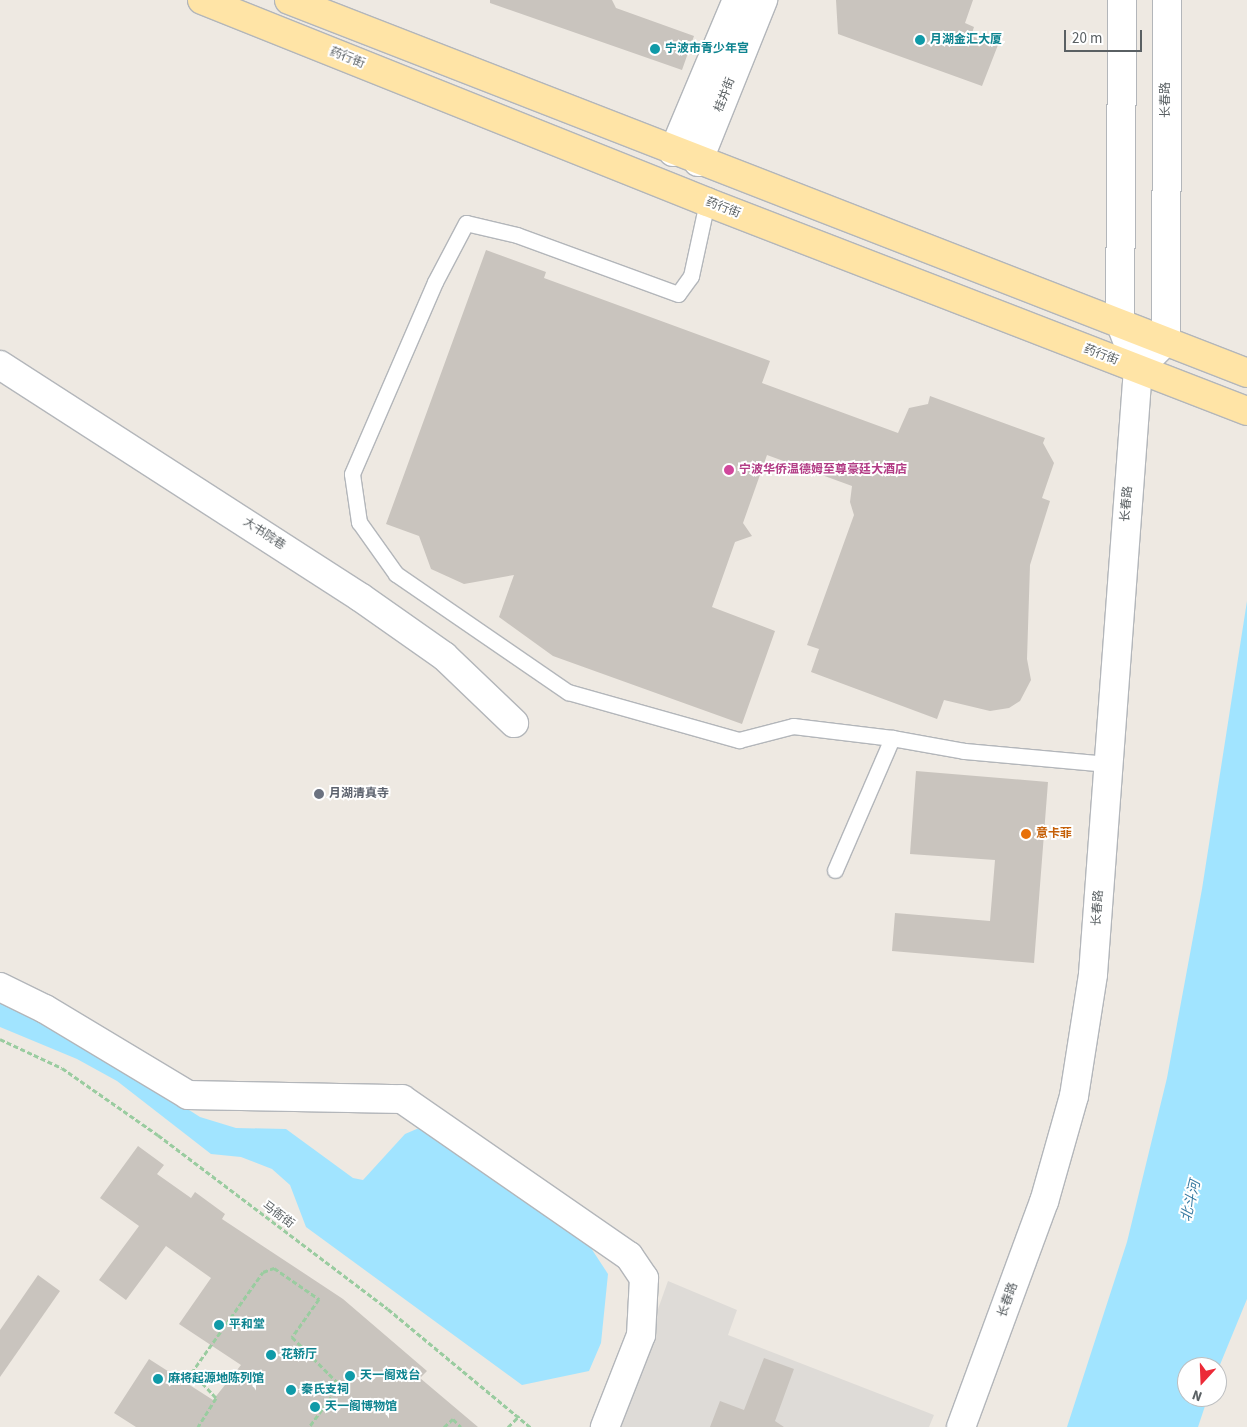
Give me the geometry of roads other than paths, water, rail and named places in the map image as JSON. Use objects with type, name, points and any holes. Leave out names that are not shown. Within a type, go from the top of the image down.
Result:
[{"type":"main road","name":"药行街","points":[[202,0],[707,202],[1247,411]]},
{"type":"main road","points":[[290,0],[326,6],[698,162],[1120,322],[1247,373]]},
{"type":"street","name":"桂井街","points":[[673,152],[738,0]]},
{"type":"street","name":"桂井街","points":[[698,162],[763,0]]},
{"type":"street","name":"长春路","points":[[961,1427],[1044,1202],[1074,1096],[1093,974],[1108,764],[1143,371],[1120,322],[1122,0]]},
{"type":"street","name":"长春路","points":[[1166,0],[1166,341]]},
{"type":"street","points":[[1143,371],[1166,341]]},
{"type":"street","name":"大书院巷","points":[[0,364],[368,603],[444,656],[514,723]]},
{"type":"street","points":[[0,987],[46,1009],[188,1095],[402,1099],[629,1256],[644,1278],[640,1335],[605,1427]]},
{"type":"lane","points":[[707,202],[691,276],[678,294],[517,235],[466,223],[435,282],[352,474],[359,522],[396,574],[568,692],[739,740],[793,726],[892,738],[964,752],[1108,764]]},
{"type":"lane","points":[[835,870],[855,831],[892,738]]},
{"type":"water","name":"北斗河","points":[[1247,601],[1247,1299],[1223,1357],[1177,1357],[1177,1407],[1205,1407],[1198,1427],[1067,1427],[1127,1242],[1167,1078],[1202,889]]},
{"type":"water","points":[[0,1002],[84,1043],[200,1117],[236,1128],[286,1129],[353,1178],[363,1180],[405,1134],[419,1128],[438,1133],[591,1248],[608,1274],[601,1343],[589,1371],[522,1385],[306,1227],[290,1185],[272,1169],[241,1157],[211,1154],[117,1081],[77,1059],[0,1027]]},
{"type":"place","name":"月湖金汇大厦","points":[[920,40]]},
{"type":"place","name":"宁波市青少年宫","points":[[655,49]]},
{"type":"place","name":"宁波华侨温德姆至尊豪廷大酒店","points":[[729,470]]},
{"type":"place","name":"月湖清真寺","points":[[319,794]]},
{"type":"place","name":"意卡菲","points":[[1026,834]]},
{"type":"place","name":"平和堂","points":[[219,1325]]},
{"type":"place","name":"花轿厅","points":[[271,1355]]},
{"type":"place","name":"天一阁戏台","points":[[350,1376]]},
{"type":"place","name":"麻将起源地陈列馆","points":[[158,1379]]},
{"type":"place","name":"秦氏支祠","points":[[291,1390]]},
{"type":"place","name":"天一阁博物馆","points":[[315,1407]]}]
